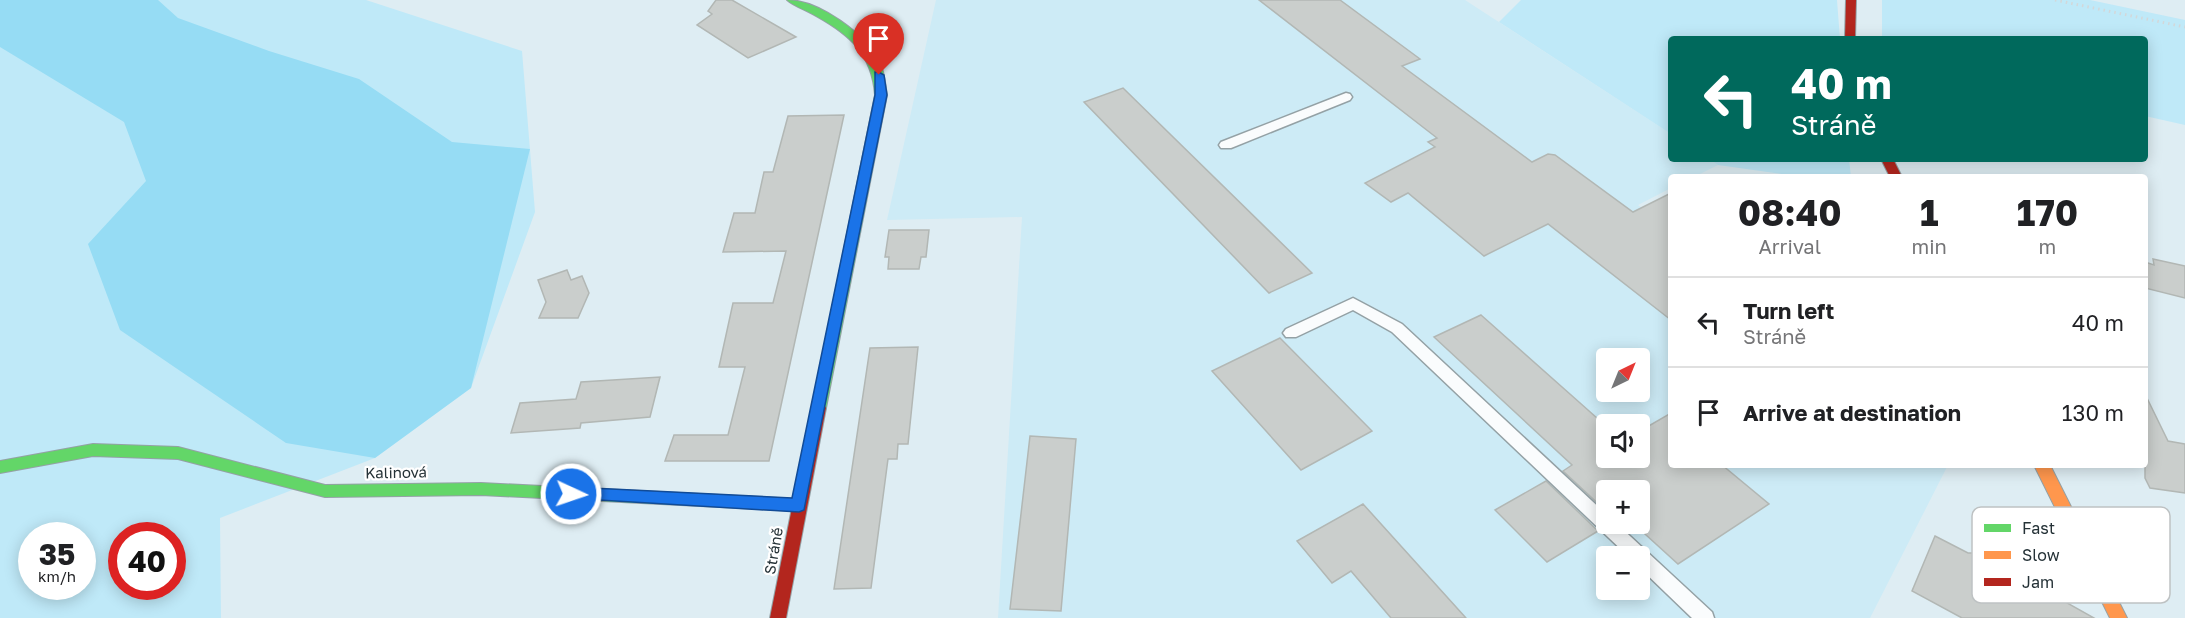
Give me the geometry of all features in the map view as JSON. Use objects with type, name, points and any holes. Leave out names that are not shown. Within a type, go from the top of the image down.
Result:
[{"type":"street","points":[[1850,36],[1851,0]]},
{"type":"street","name":"Stráně","points":[[778,618],[881,95],[879,75],[870,56],[847,33],[800,2]]},
{"type":"street","name":"Kalinová","points":[[0,466],[93,450],[178,453],[325,491],[481,489],[799,505]]},
{"type":"street","points":[[2044,468],[2063,507]]},
{"type":"street","points":[[2111,603],[2119,618]]},
{"type":"lane","points":[[1226,145],[1346,97]]},
{"type":"lane","points":[[1291,333],[1353,303],[1397,328],[1705,618]]},
{"type":"path","points":[[2055,0],[2185,27]]},
{"type":"shaded area","points":[[0,0],[366,0],[522,51],[535,212],[471,388],[375,458],[220,518],[221,618],[0,618]]},
{"type":"shaded area","points":[[0,0],[158,0],[178,18],[269,51],[359,79],[452,142],[530,149],[471,388],[375,458],[286,443],[120,330],[88,244],[146,181],[124,122],[0,47]]},
{"type":"shaded area","points":[[936,0],[1465,0],[1668,132],[1668,162],[1714,162],[1718,165],[1700,174],[1668,174],[1668,190],[1638,205],[1668,228],[1668,468],[1946,468],[1870,618],[998,618],[1022,217],[887,220]]},
{"type":"shaded area","points":[[1521,0],[1837,0],[1840,36],[1668,36],[1668,132],[1499,22]]},
{"type":"shaded area","points":[[1882,0],[2090,0],[2185,20],[2185,125],[2148,117],[2148,36],[1882,36]]},
{"type":"shaded area","points":[[1714,162],[1849,162],[1851,174],[1781,174],[1718,165]]},
{"type":"building","points":[[716,0],[732,0],[796,37],[748,58],[697,25],[712,14],[708,11]]},
{"type":"building","points":[[1259,0],[1340,0],[1420,59],[1402,66],[1532,162],[1548,154],[1555,155],[1633,212],[1668,194],[1668,318],[1548,224],[1484,256],[1408,193],[1391,202],[1365,183],[1435,147],[1428,142],[1437,138]]},
{"type":"building","points":[[1123,88],[1312,273],[1269,293],[1084,102]]},
{"type":"building","points":[[844,115],[769,461],[665,461],[674,435],[728,435],[745,367],[719,367],[733,303],[773,303],[786,251],[723,252],[734,213],[755,213],[764,172],[773,172],[788,116]]},
{"type":"building","points":[[889,230],[929,230],[926,257],[921,257],[919,269],[888,269],[889,257],[885,257]]},
{"type":"building","points":[[2153,259],[2185,266],[2185,298],[2148,289],[2148,263],[2154,265]]},
{"type":"building","points":[[567,270],[571,280],[582,276],[589,293],[578,318],[539,318],[546,302],[538,280]]},
{"type":"building","points":[[1481,315],[1596,417],[1596,468],[1650,468],[1650,425],[1668,415],[1668,468],[1726,468],[1769,504],[1678,564],[1645,534],[1650,534],[1650,480],[1596,480],[1596,502],[1563,471],[1572,465],[1434,337]]},
{"type":"building","points":[[1280,338],[1372,431],[1301,470],[1212,371]]},
{"type":"building","points":[[918,347],[908,444],[898,444],[897,459],[888,459],[871,588],[834,589],[870,348]]},
{"type":"building","points":[[660,377],[650,417],[581,423],[580,428],[511,433],[520,403],[576,399],[581,382]]},
{"type":"building","points":[[2148,400],[2168,441],[2185,444],[2185,493],[2150,488],[2145,478],[2145,468],[2148,468]]},
{"type":"building","points":[[1030,436],[1076,439],[1061,611],[1010,609]]},
{"type":"building","points":[[1546,481],[1596,529],[1596,532],[1547,562],[1495,510]]},
{"type":"building","points":[[1363,504],[1466,618],[1391,618],[1351,571],[1332,583],[1297,541]]},
{"type":"building","points":[[1935,536],[1972,553],[1972,603],[2067,603],[2094,618],[1962,618],[1912,591]]},
{"type":"traffic: fast","points":[[792,0],[831,20],[856,39],[874,63],[879,76],[881,95],[819,408]]},
{"type":"traffic: fast","points":[[0,467],[93,450],[178,453],[325,491],[481,489],[799,505]]},
{"type":"traffic: slow","points":[[2044,468],[2063,507]]},
{"type":"traffic: slow","points":[[2111,603],[2119,618]]},
{"type":"traffic: jam","points":[[1850,36],[1851,0]]},
{"type":"traffic: jam","points":[[1888,162],[1894,174]]},
{"type":"traffic: jam","points":[[778,618],[819,408]]},
{"type":"route","points":[[571,494],[799,505],[881,95],[879,75]]}]
